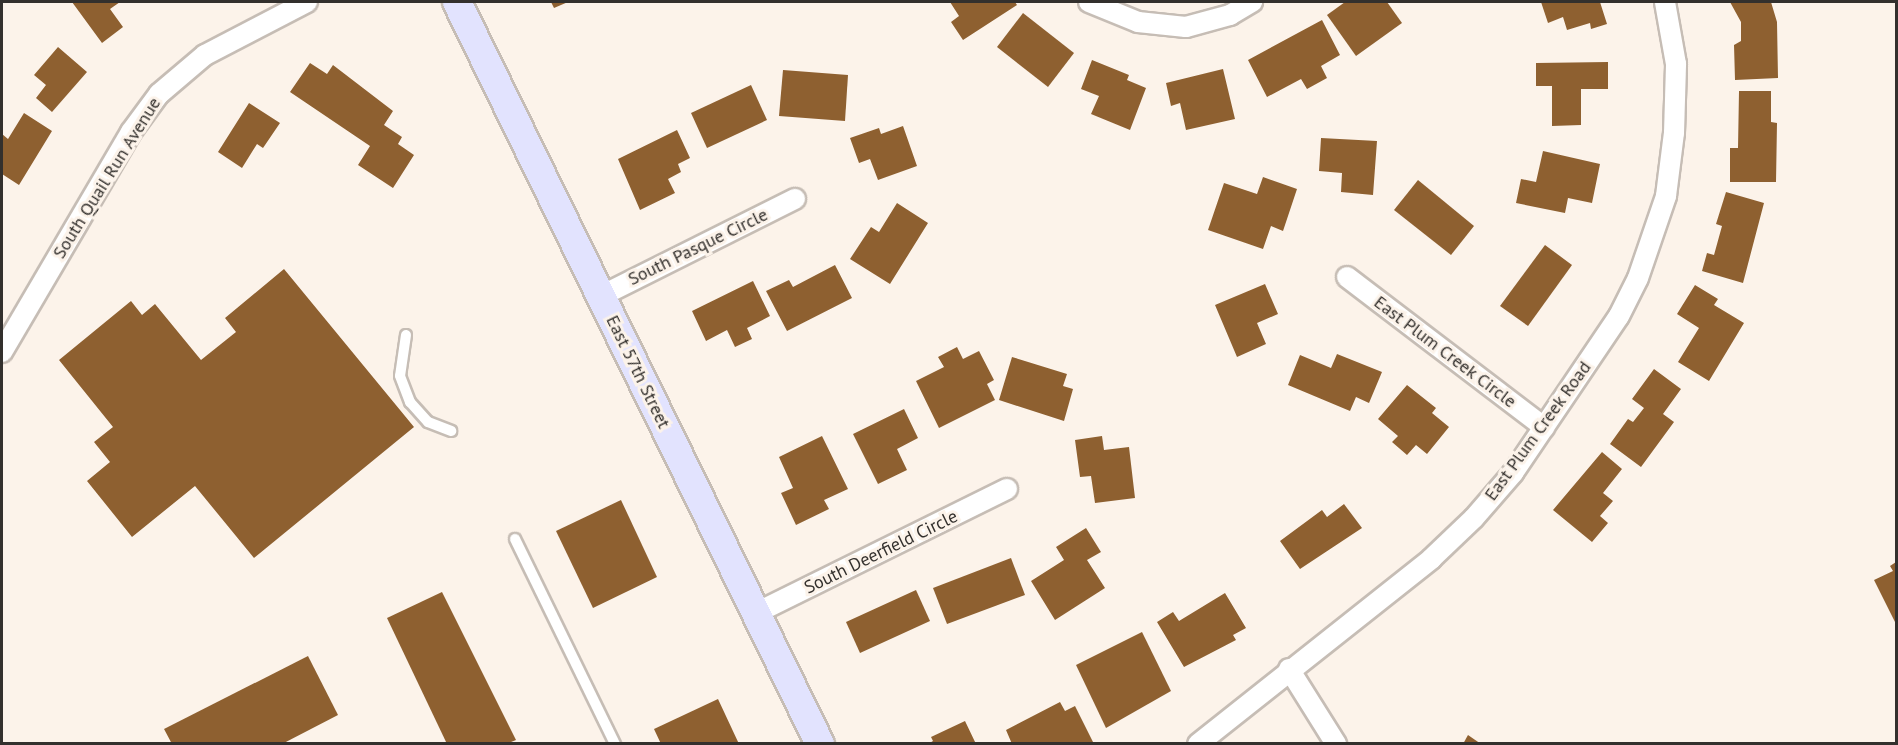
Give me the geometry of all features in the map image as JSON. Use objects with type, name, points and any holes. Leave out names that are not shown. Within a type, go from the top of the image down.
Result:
[{"type":"main road","name":"East 57th Street","points":[[457,2],[820,744]]},
{"type":"street","name":"South Quail Run Avenue","points":[[2,352],[131,132],[159,94],[205,55],[307,2]]},
{"type":"street","points":[[1089,2],[1138,22],[1186,27],[1230,15],[1252,2]]},
{"type":"street","name":"East Plum Creek Road","points":[[1198,744],[1289,669],[1431,560],[1513,473],[1619,316],[1638,278],[1666,196],[1676,64],[1665,2]]},
{"type":"street","name":"South Pasque Circle","points":[[601,296],[795,199]]},
{"type":"street","name":"East Plum Creek Circle","points":[[1347,277],[1544,427]]},
{"type":"street","name":"South Deerfield Circle","points":[[756,613],[1006,489]]},
{"type":"street","points":[[1289,669],[1336,744]]},
{"type":"lane","points":[[406,335],[400,376],[410,402],[428,422],[451,431]]},
{"type":"lane","points":[[515,539],[615,744]]},
{"type":"building","points":[[72,2],[120,2],[110,9],[123,27],[102,43]]},
{"type":"building","points":[[551,2],[568,2],[554,8]]},
{"type":"building","points":[[950,2],[1015,2],[1017,5],[963,40],[951,22],[959,16]]},
{"type":"building","points":[[1345,2],[1387,2],[1402,23],[1356,56],[1327,15]]},
{"type":"building","points":[[1541,2],[1600,2],[1607,24],[1591,29],[1590,23],[1567,30],[1563,17],[1548,23]]},
{"type":"building","points":[[1730,2],[1771,2],[1777,22],[1778,78],[1735,80],[1734,45],[1741,41],[1741,22]]},
{"type":"building","points":[[1023,13],[1074,53],[1048,87],[997,47]]},
{"type":"building","points":[[1322,20],[1340,55],[1321,66],[1327,78],[1307,89],[1301,79],[1267,97],[1248,60]]},
{"type":"building","points":[[58,47],[87,72],[52,112],[36,98],[46,85],[34,75]]},
{"type":"building","points":[[1092,60],[1129,75],[1127,80],[1146,88],[1130,130],[1091,114],[1099,96],[1081,89]]},
{"type":"building","points":[[1608,62],[1608,89],[1581,89],[1581,125],[1552,126],[1552,86],[1536,86],[1536,63]]},
{"type":"building","points":[[310,63],[327,74],[333,65],[393,111],[384,125],[402,137],[398,144],[414,155],[393,188],[358,165],[370,146],[290,92]]},
{"type":"building","points":[[1223,69],[1235,119],[1186,130],[1180,103],[1171,106],[1166,83]]},
{"type":"building","points":[[783,70],[848,75],[845,121],[779,116]]},
{"type":"building","points":[[751,85],[767,120],[707,148],[691,113]]},
{"type":"building","points":[[1739,91],[1771,91],[1771,122],[1777,123],[1776,182],[1730,182],[1730,148],[1738,148]]},
{"type":"building","points":[[249,103],[280,123],[263,148],[257,144],[242,168],[218,152]]},
{"type":"building","points":[[24,113],[52,131],[19,185],[2,174],[2,134],[8,139]]},
{"type":"building","points":[[903,126],[917,166],[878,180],[870,159],[859,163],[850,138],[879,128],[881,134]]},
{"type":"building","points":[[677,130],[690,158],[678,164],[681,172],[668,179],[675,193],[640,210],[618,159]]},
{"type":"building","points":[[1321,138],[1377,141],[1373,195],[1341,192],[1342,173],[1319,171]]},
{"type":"building","points":[[1543,151],[1600,164],[1592,203],[1568,198],[1565,213],[1516,203],[1521,179],[1536,182]]},
{"type":"building","points":[[1263,177],[1297,189],[1283,231],[1271,226],[1263,249],[1208,230],[1224,183],[1257,194]]},
{"type":"building","points":[[1418,180],[1474,226],[1451,255],[1394,210]]},
{"type":"building","points":[[1726,192],[1764,203],[1743,283],[1702,271],[1707,253],[1714,255],[1722,226],[1716,224]]},
{"type":"building","points":[[897,203],[928,223],[890,284],[850,259],[871,227],[879,232]]},
{"type":"building","points":[[1545,245],[1572,265],[1528,326],[1500,306]]},
{"type":"building","points":[[835,265],[852,298],[787,331],[766,291],[789,280],[793,287]]},
{"type":"building","points":[[284,269],[414,427],[254,558],[195,486],[132,537],[87,481],[110,462],[94,442],[113,427],[59,360],[131,301],[142,315],[155,304],[201,360],[236,332],[225,318]]},
{"type":"building","points":[[753,281],[770,316],[747,328],[752,339],[735,347],[727,330],[706,341],[692,311]]},
{"type":"building","points":[[1265,284],[1278,314],[1257,323],[1266,344],[1237,357],[1215,305]]},
{"type":"building","points":[[1695,285],[1718,299],[1714,305],[1744,323],[1709,381],[1678,362],[1699,328],[1677,314]]},
{"type":"building","points":[[957,347],[963,359],[979,351],[994,380],[987,384],[995,400],[939,428],[916,381],[944,367],[938,357]]},
{"type":"building","points":[[1337,354],[1382,372],[1369,403],[1356,397],[1350,411],[1288,385],[1300,355],[1331,368]]},
{"type":"building","points":[[1012,357],[1067,374],[1063,386],[1073,389],[1064,421],[999,400]]},
{"type":"building","points":[[1654,369],[1681,389],[1663,414],[1674,422],[1641,467],[1610,444],[1628,419],[1633,422],[1644,408],[1632,399]]},
{"type":"building","points":[[1407,385],[1436,408],[1432,413],[1449,427],[1427,454],[1416,445],[1407,455],[1392,442],[1398,436],[1378,419]]},
{"type":"building","points":[[904,409],[918,438],[897,449],[907,470],[878,484],[853,434]]},
{"type":"building","points":[[822,436],[848,489],[824,500],[829,509],[796,525],[781,493],[793,488],[779,457]]},
{"type":"building","points":[[1102,436],[1104,450],[1129,447],[1135,498],[1095,503],[1091,476],[1080,477],[1075,440]]},
{"type":"building","points":[[1602,452],[1622,469],[1603,493],[1613,501],[1600,516],[1608,523],[1592,542],[1553,510]]},
{"type":"building","points":[[621,500],[657,577],[593,608],[556,531]]},
{"type":"building","points":[[1344,504],[1362,528],[1300,569],[1280,541],[1322,510],[1327,517]]},
{"type":"building","points":[[1086,528],[1101,552],[1087,560],[1105,588],[1055,620],[1031,581],[1064,560],[1056,547]]},
{"type":"building","points":[[1011,558],[1025,595],[947,624],[933,588]]},
{"type":"building","points":[[1896,562],[1896,624],[1874,580],[1893,571],[1890,566]]},
{"type":"building","points":[[916,590],[930,621],[860,653],[846,622]]},
{"type":"building","points":[[442,592],[516,740],[506,744],[447,744],[387,618]]},
{"type":"building","points":[[1225,593],[1246,628],[1233,635],[1236,640],[1184,667],[1157,622],[1173,612],[1179,621]]},
{"type":"building","points":[[1142,632],[1171,691],[1106,728],[1076,665]]},
{"type":"building","points":[[308,656],[338,715],[282,744],[172,744],[164,729]]},
{"type":"building","points":[[718,699],[739,744],[661,744],[654,729]]},
{"type":"building","points":[[1060,702],[1065,711],[1075,706],[1094,744],[1012,744],[1006,730]]},
{"type":"building","points":[[965,721],[976,744],[928,744],[933,741],[931,737]]},
{"type":"building","points":[[1468,735],[1481,744],[1463,744]]}]
